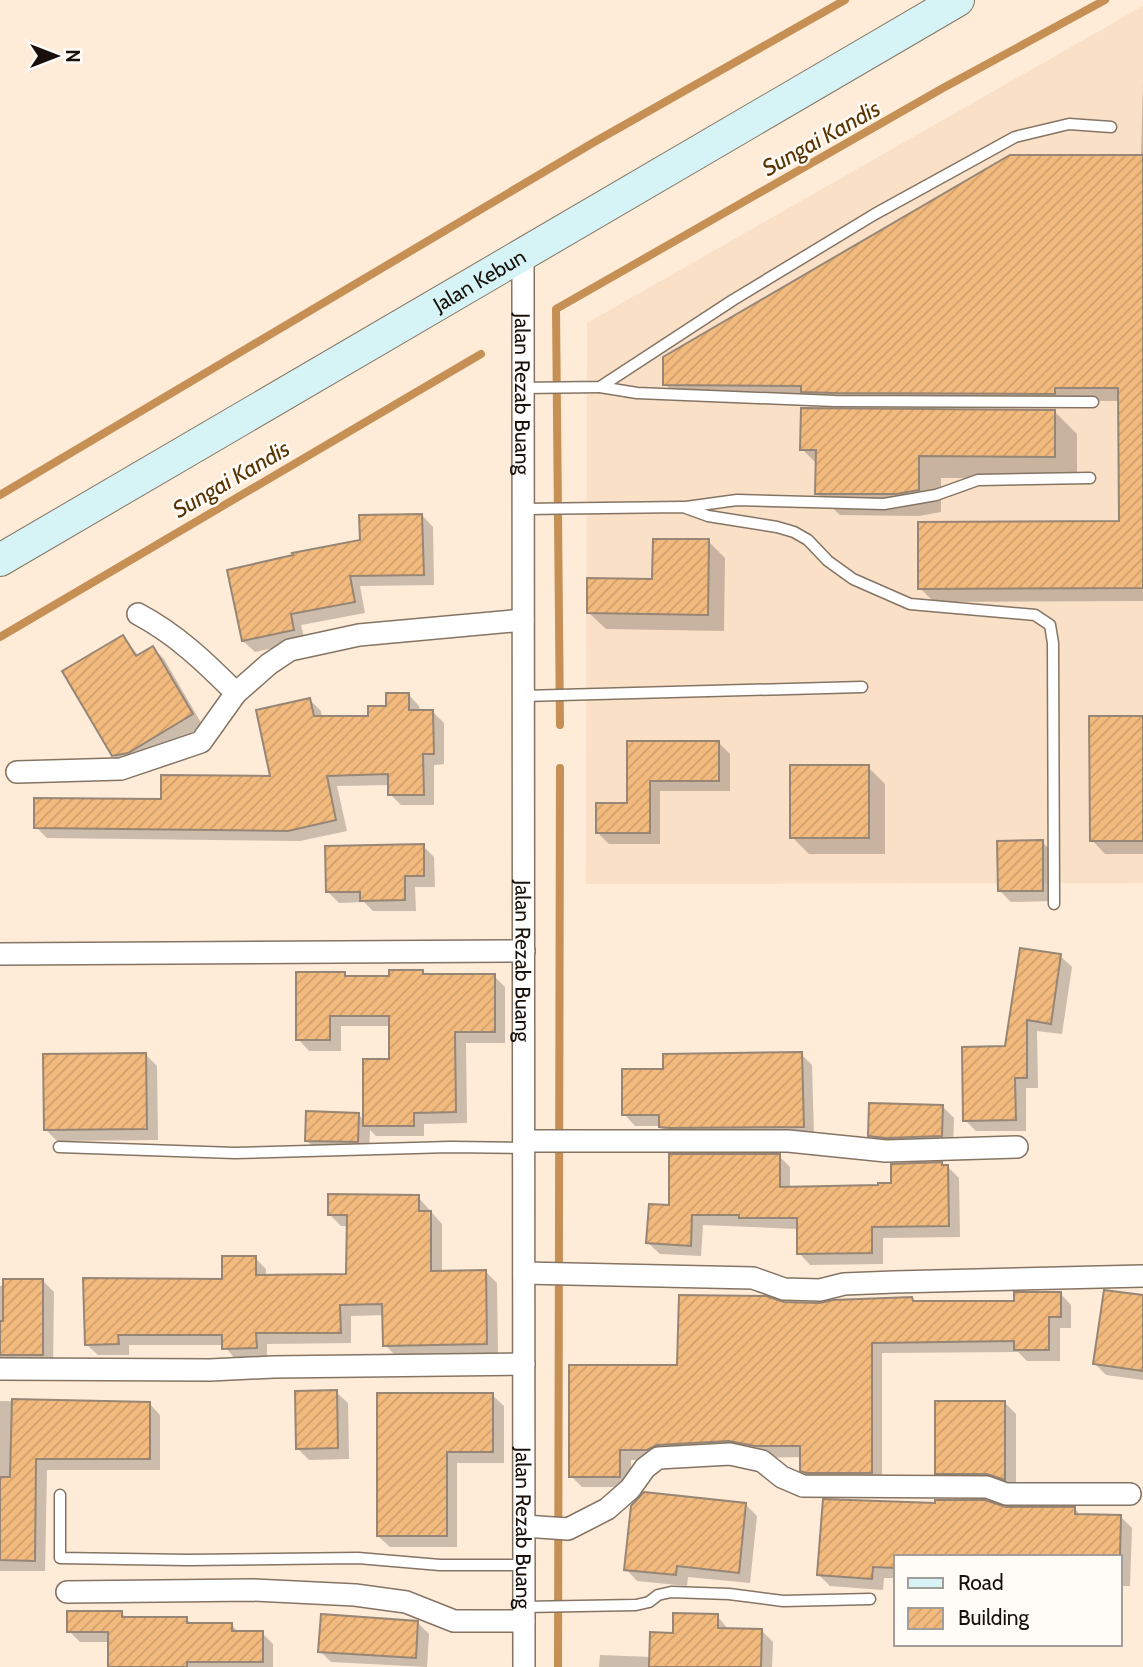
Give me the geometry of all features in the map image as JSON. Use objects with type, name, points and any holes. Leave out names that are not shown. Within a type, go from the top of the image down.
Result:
[{"type":"main road","name":"Jalan Kebun","points":[[0,560],[958,0]]},
{"type":"street","name":"Jalan Rezab Buang","points":[[523,256],[524,951],[533,1273],[524,1364],[531,1527],[524,1565],[530,1612],[524,1667]]},
{"type":"street","points":[[138,614],[162,627],[194,651],[236,692]]},
{"type":"street","points":[[18,772],[121,769],[201,742],[236,692],[290,650],[359,635],[523,620]]},
{"type":"street","points":[[0,954],[524,951]]},
{"type":"street","points":[[528,1143],[569,1140],[788,1141],[886,1151],[1017,1147]]},
{"type":"street","points":[[533,1273],[753,1278],[784,1289],[820,1290],[844,1284],[1143,1276]]},
{"type":"street","points":[[0,1369],[210,1370],[524,1364]]},
{"type":"street","points":[[531,1527],[568,1528],[607,1509],[631,1489],[645,1468],[658,1458],[718,1454],[762,1461],[782,1477],[803,1486],[987,1487],[1006,1494],[1130,1494]]},
{"type":"street","points":[[67,1592],[253,1590],[355,1595],[406,1602],[454,1621],[530,1612]]},
{"type":"lane","points":[[600,387],[733,300],[875,214],[1015,137],[1069,124],[1111,127]]},
{"type":"lane","points":[[523,388],[600,387],[637,393],[835,401],[1093,402]]},
{"type":"lane","points":[[523,509],[683,507],[737,500],[884,504],[936,495],[978,480],[1090,478]]},
{"type":"lane","points":[[683,507],[708,516],[778,527],[794,533],[808,540],[828,561],[847,575],[910,604],[1035,615],[1050,625],[1053,643],[1054,904]]},
{"type":"lane","points":[[523,696],[862,687]]},
{"type":"lane","points":[[59,1147],[235,1153],[528,1143]]},
{"type":"lane","points":[[60,1495],[60,1558],[358,1558],[440,1565],[524,1565]]},
{"type":"lane","points":[[530,1612],[569,1607],[636,1605],[671,1592],[729,1594],[783,1601],[870,1599]]},
{"type":"shaded area","points":[[1143,6],[1143,883],[586,884],[587,323]]},
{"type":"building","points":[[1010,155],[1143,155],[1143,588],[918,589],[918,522],[1119,521],[1118,388],[1055,388],[1055,394],[835,393],[801,392],[801,386],[663,385],[663,357]]},
{"type":"building","points":[[801,408],[1055,410],[1055,457],[919,456],[919,490],[896,494],[815,494],[816,450],[800,450]]},
{"type":"building","points":[[422,514],[424,575],[350,576],[355,602],[291,614],[294,630],[242,641],[227,570],[293,555],[292,553],[360,540],[359,515]]},
{"type":"building","points":[[653,539],[709,539],[708,615],[587,613],[587,578],[652,579]]},
{"type":"building","points":[[123,635],[136,656],[153,646],[193,714],[128,753],[112,756],[62,671]]},
{"type":"building","points":[[386,693],[409,693],[409,710],[433,710],[434,754],[423,754],[424,795],[388,795],[388,774],[327,776],[336,820],[288,831],[34,828],[34,798],[161,799],[161,775],[270,776],[256,710],[310,698],[314,716],[368,716],[368,706],[386,706]]},
{"type":"building","points":[[1089,716],[1143,716],[1143,841],[1090,841]]},
{"type":"building","points":[[627,741],[719,741],[719,781],[650,781],[650,833],[596,833],[596,803],[627,803]]},
{"type":"building","points":[[790,765],[869,765],[869,838],[790,838]]},
{"type":"building","points":[[1043,840],[1043,891],[998,891],[997,841]]},
{"type":"building","points":[[424,844],[424,876],[405,876],[405,900],[360,901],[360,892],[326,892],[325,846]]},
{"type":"building","points":[[1020,948],[1061,954],[1051,1024],[1027,1020],[1027,1078],[1015,1078],[1016,1120],[963,1121],[962,1047],[1005,1046]]},
{"type":"building","points":[[389,970],[423,970],[423,974],[495,974],[495,1032],[455,1032],[456,1112],[414,1113],[414,1126],[363,1126],[363,1059],[389,1059],[389,1016],[330,1016],[330,1040],[296,1040],[296,972],[345,972],[345,976],[389,976]]},
{"type":"building","points":[[802,1052],[804,1127],[669,1128],[659,1127],[659,1115],[622,1115],[622,1069],[663,1069],[663,1054]]},
{"type":"building","points":[[146,1053],[147,1129],[44,1130],[43,1054]]},
{"type":"building","points":[[869,1103],[943,1105],[942,1136],[868,1136]]},
{"type":"building","points":[[306,1111],[359,1113],[358,1142],[305,1141]]},
{"type":"building","points":[[669,1154],[780,1154],[780,1187],[891,1183],[891,1164],[942,1162],[942,1165],[948,1165],[949,1226],[872,1227],[872,1253],[797,1254],[797,1218],[692,1215],[691,1246],[646,1243],[649,1204],[669,1205]]},
{"type":"building","points":[[328,1194],[419,1195],[419,1211],[431,1211],[431,1271],[486,1270],[487,1344],[383,1346],[382,1304],[340,1305],[341,1333],[256,1333],[257,1348],[222,1349],[222,1335],[118,1335],[119,1344],[85,1345],[83,1278],[222,1279],[222,1256],[256,1256],[256,1275],[346,1274],[347,1215],[328,1215]]},
{"type":"building","points":[[3,1279],[43,1279],[43,1355],[0,1355]]},
{"type":"building","points":[[1104,1290],[1143,1295],[1143,1371],[1093,1364]]},
{"type":"building","points":[[1014,1292],[1061,1292],[1061,1317],[1049,1317],[1049,1350],[1014,1350],[1014,1341],[872,1343],[872,1473],[806,1473],[800,1471],[800,1446],[755,1446],[729,1441],[657,1445],[647,1450],[620,1450],[620,1477],[569,1477],[569,1365],[677,1365],[679,1295],[766,1296],[784,1302],[820,1303],[833,1300],[912,1297],[913,1301],[1014,1301]]},
{"type":"building","points":[[337,1390],[338,1448],[296,1449],[295,1391]]},
{"type":"building","points":[[377,1393],[493,1393],[493,1452],[447,1452],[447,1536],[377,1536]]},
{"type":"building","points":[[12,1399],[150,1402],[150,1459],[36,1459],[35,1561],[0,1560],[0,1477],[10,1477]]},
{"type":"building","points":[[935,1401],[1005,1401],[1005,1480],[987,1474],[935,1474]]},
{"type":"building","points":[[644,1492],[746,1503],[739,1573],[677,1566],[676,1575],[624,1570],[631,1506]]},
{"type":"building","points":[[823,1499],[935,1503],[935,1500],[985,1500],[1006,1507],[1075,1507],[1075,1514],[1121,1515],[1120,1555],[894,1555],[894,1568],[873,1567],[872,1579],[817,1575]]},
{"type":"building","points":[[67,1611],[122,1611],[122,1617],[187,1617],[187,1623],[232,1623],[232,1631],[263,1631],[263,1662],[187,1662],[187,1667],[108,1667],[108,1632],[67,1632]]},
{"type":"building","points":[[673,1613],[718,1614],[718,1628],[762,1629],[761,1667],[649,1667],[650,1632],[673,1633]]},
{"type":"building","points":[[321,1614],[418,1621],[416,1658],[318,1652]]},
{"type":"waterway","points":[[0,495],[596,141],[845,0]]},
{"type":"waterway","name":"Sungai Kandis","points":[[560,725],[556,309],[943,88],[1105,0]]},
{"type":"waterway","name":"Sungai Kandis","points":[[0,637],[481,354]]},
{"type":"waterway","points":[[558,1667],[560,768]]}]
